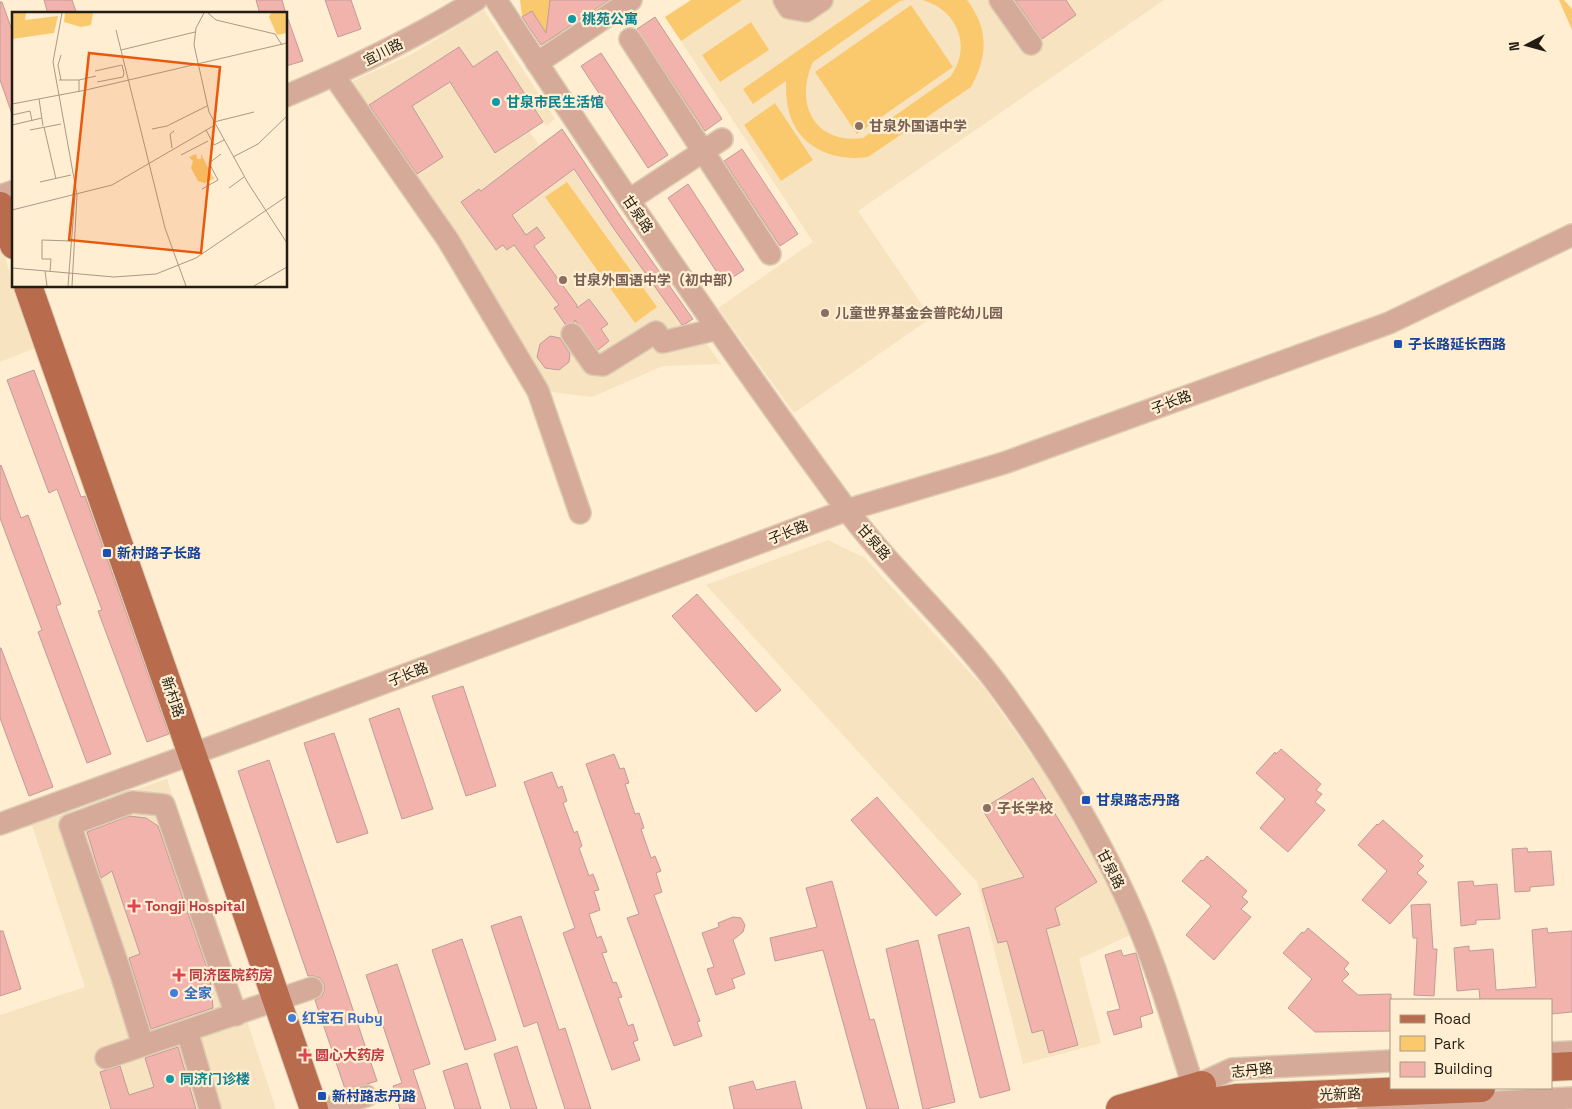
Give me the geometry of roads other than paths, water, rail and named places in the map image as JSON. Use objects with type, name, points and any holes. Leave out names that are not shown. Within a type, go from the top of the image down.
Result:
[{"type":"main road","points":[[0,206],[12,239]]},
{"type":"main road","name":"新村路","points":[[29,288],[314,1109]]},
{"type":"main road","points":[[1552,1067],[1572,1066]]},
{"type":"main road","name":"光新路","points":[[1197,1103],[1233,1080],[1390,1074]]},
{"type":"main road","points":[[1552,1085],[1572,1084]]},
{"type":"main road","name":"光新路","points":[[1197,1103],[1236,1098],[1456,1089]]},
{"type":"main road","name":"志丹路","points":[[1120,1109],[1197,1103]]},
{"type":"street","name":"甘泉路","points":[[496,0],[628,200],[717,329],[847,510],[873,542],[944,619],[1002,690],[1049,759],[1078,805],[1135,919],[1164,992],[1197,1103]]},
{"type":"street","points":[[537,62],[631,0]]},
{"type":"street","points":[[784,0],[790,8],[806,11],[822,0]]},
{"type":"street","points":[[1000,0],[1031,44]]},
{"type":"street","name":"宜川路","points":[[288,95],[334,76],[383,52],[465,3]]},
{"type":"street","points":[[630,40],[770,254]]},
{"type":"street","points":[[334,76],[448,240],[538,391],[580,513]]},
{"type":"street","points":[[628,200],[722,139]]},
{"type":"street","points":[[0,196],[12,192]]},
{"type":"street","name":"子长路","points":[[0,824],[847,510],[1004,463],[1389,323],[1572,235]]},
{"type":"street","points":[[572,334],[593,364],[603,366],[656,332],[663,342],[717,329]]},
{"type":"street","points":[[143,1045],[70,825],[132,802],[164,805],[236,1014]]},
{"type":"street","points":[[106,1058],[312,988]]},
{"type":"street","points":[[187,1031],[210,1109]]},
{"type":"street","points":[[1552,1053],[1572,1052]]},
{"type":"street","name":"志丹路","points":[[1197,1103],[1232,1069],[1390,1061]]},
{"type":"street","points":[[325,1109],[366,1096]]},
{"type":"street","points":[[1368,1109],[1572,1098]]},
{"type":"place","name":"桃苑公寓","points":[[572,19]]},
{"type":"place","name":"甘泉市民生活馆","points":[[496,102]]},
{"type":"place","name":"甘泉外国语中学","points":[[859,126]]},
{"type":"place","name":"甘泉外国语中学（初中部）","points":[[563,280]]},
{"type":"place","name":"儿童世界基金会普陀幼儿园","points":[[825,313]]},
{"type":"place","name":"子长路延长西路","points":[[1398,344]]},
{"type":"place","name":"新村路子长路","points":[[107,553]]},
{"type":"place","name":"甘泉路志丹路","points":[[1086,800]]},
{"type":"place","name":"子长学校","points":[[987,808]]},
{"type":"place","name":"Tongji Hospital","points":[[134,906]]},
{"type":"place","name":"同济医院药房","points":[[179,975]]},
{"type":"place","name":"全家","points":[[174,993]]},
{"type":"place","name":"红宝石 Ruby","points":[[292,1018]]},
{"type":"place","name":"圆心大药房","points":[[305,1055]]},
{"type":"place","name":"同济门诊楼","points":[[170,1079]]},
{"type":"place","name":"新村路志丹路","points":[[322,1096]]}]
